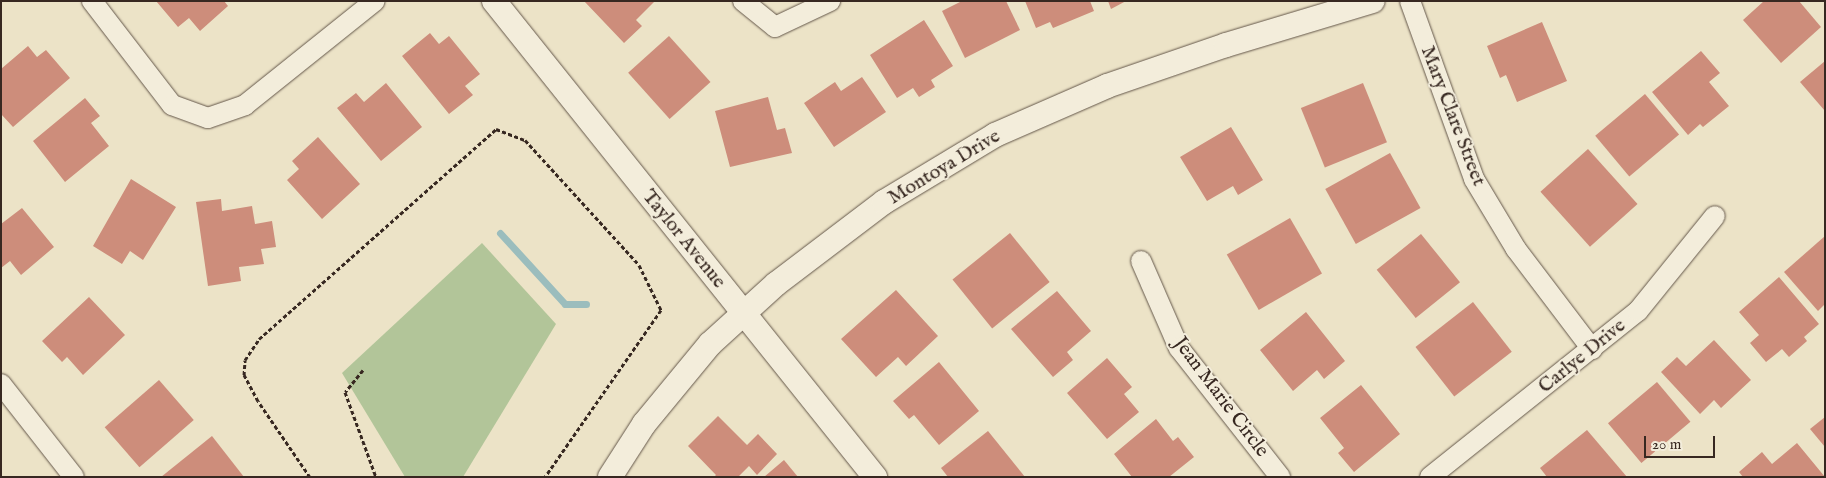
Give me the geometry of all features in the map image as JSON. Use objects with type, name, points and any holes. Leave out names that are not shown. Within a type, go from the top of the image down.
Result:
[{"type":"street","points":[[92,1],[172,105],[208,118],[244,105],[375,1]]},
{"type":"street","name":"Taylor Avenue","points":[[494,1],[875,477]]},
{"type":"street","points":[[743,1],[775,27],[830,1]]},
{"type":"street","name":"Montoya Drive","points":[[610,477],[644,424],[710,344],[742,312],[884,202],[995,135],[1107,86],[1226,45],[1373,1]]},
{"type":"street","name":"Mary Clare Street","points":[[1410,1],[1474,179],[1516,249],[1592,349]]},
{"type":"street","name":"Carlye Drive","points":[[1430,477],[1638,311],[1715,216]]},
{"type":"street","name":"Jean Marie Circle","points":[[1141,260],[1179,348],[1280,477]]},
{"type":"street","points":[[1,384],[74,477]]},
{"type":"path","points":[[310,477],[258,401],[244,375],[245,360],[259,339],[496,130],[525,140],[639,266],[661,310],[545,477]]},
{"type":"path","points":[[363,370],[345,392],[376,477]]},
{"type":"green space","points":[[482,243],[556,324],[463,477],[405,477],[342,373]]},
{"type":"building","points":[[156,1],[224,1],[228,6],[200,31],[189,18],[178,27]]},
{"type":"building","points":[[584,1],[655,1],[636,20],[642,26],[624,43]]},
{"type":"building","points":[[962,1],[1006,1],[1020,30],[965,58],[942,11]]},
{"type":"building","points":[[1025,1],[1090,1],[1094,11],[1053,28],[1050,22],[1036,28]]},
{"type":"building","points":[[1108,1],[1126,1],[1111,9]]},
{"type":"building","points":[[1764,1],[1799,1],[1821,27],[1781,63],[1743,20]]},
{"type":"building","points":[[924,20],[953,66],[931,80],[935,87],[919,97],[913,88],[897,98],[870,55]]},
{"type":"building","points":[[1542,22],[1567,81],[1517,102],[1506,75],[1500,78],[1487,46]]},
{"type":"building","points":[[430,33],[439,44],[449,36],[480,74],[465,86],[473,95],[449,114],[402,56]]},
{"type":"building","points":[[669,36],[710,82],[670,119],[628,73]]},
{"type":"building","points":[[28,46],[37,57],[46,50],[70,78],[13,127],[1,114],[1,69]]},
{"type":"building","points":[[1701,51],[1720,73],[1709,82],[1729,106],[1703,127],[1700,124],[1688,135],[1652,92]]},
{"type":"building","points":[[1825,61],[1825,111],[1800,82]]},
{"type":"building","points":[[862,77],[886,112],[834,147],[804,103],[835,82],[841,91]]},
{"type":"building","points":[[386,83],[422,127],[381,161],[337,108],[356,93],[364,102]]},
{"type":"building","points":[[1363,83],[1387,142],[1325,167],[1301,108]]},
{"type":"building","points":[[1645,94],[1679,135],[1629,176],[1595,136]]},
{"type":"building","points":[[768,97],[777,130],[785,128],[792,153],[730,167],[715,111]]},
{"type":"building","points":[[85,98],[100,116],[91,123],[109,146],[65,182],[33,141]]},
{"type":"building","points":[[1231,127],[1263,180],[1238,195],[1233,186],[1207,201],[1180,157]]},
{"type":"building","points":[[318,137],[360,184],[322,219],[287,180],[299,169],[292,161]]},
{"type":"building","points":[[1588,149],[1638,204],[1590,247],[1540,192]]},
{"type":"building","points":[[1390,153],[1421,208],[1356,244],[1325,189]]},
{"type":"building","points":[[131,179],[176,207],[143,260],[130,251],[122,264],[93,246]]},
{"type":"building","points":[[221,199],[222,211],[252,206],[255,224],[272,221],[276,247],[261,249],[264,264],[239,267],[241,281],[208,286],[196,202]]},
{"type":"building","points":[[22,208],[54,247],[21,275],[10,261],[1,268],[1,224]]},
{"type":"building","points":[[1290,218],[1322,273],[1259,310],[1227,254]]},
{"type":"building","points":[[1010,233],[1050,282],[992,329],[952,280]]},
{"type":"building","points":[[1421,234],[1460,282],[1416,318],[1377,270]]},
{"type":"building","points":[[1825,236],[1825,304],[1818,311],[1784,272]]},
{"type":"building","points":[[1779,277],[1819,324],[1804,337],[1807,341],[1789,357],[1782,349],[1766,362],[1750,343],[1759,335],[1739,312]]},
{"type":"building","points":[[896,290],[938,336],[906,366],[898,357],[876,377],[841,339]]},
{"type":"building","points":[[1057,291],[1091,331],[1067,352],[1073,360],[1053,377],[1011,329]]},
{"type":"building","points":[[89,297],[125,335],[83,375],[67,357],[62,362],[42,341]]},
{"type":"building","points":[[1473,302],[1512,352],[1454,397],[1415,347]]},
{"type":"building","points":[[1306,312],[1345,361],[1324,379],[1317,370],[1293,391],[1260,350]]},
{"type":"building","points":[[1714,340],[1751,380],[1721,408],[1714,400],[1700,414],[1661,372],[1677,357],[1686,366]]},
{"type":"building","points":[[1107,358],[1132,387],[1124,394],[1139,412],[1107,439],[1067,393]]},
{"type":"building","points":[[939,362],[979,411],[939,445],[914,415],[909,419],[893,401]]},
{"type":"building","points":[[159,380],[194,420],[139,467],[105,427]]},
{"type":"building","points":[[1657,382],[1690,422],[1641,463],[1608,423]]},
{"type":"building","points":[[1361,385],[1400,434],[1354,472],[1338,453],[1344,448],[1320,418]]},
{"type":"building","points":[[718,416],[747,445],[758,434],[777,454],[757,475],[749,466],[738,477],[714,477],[716,475],[688,446]]},
{"type":"building","points":[[1825,417],[1825,447],[1810,429]]},
{"type":"building","points":[[1156,419],[1173,441],[1178,437],[1194,457],[1169,477],[1132,477],[1114,454]]},
{"type":"building","points":[[1587,430],[1627,477],[1547,477],[1540,468]]},
{"type":"building","points":[[988,431],[1025,477],[948,477],[941,468]]},
{"type":"building","points":[[212,436],[244,477],[161,477]]},
{"type":"building","points":[[1797,443],[1825,477],[1743,477],[1739,472],[1762,452],[1772,464]]},
{"type":"building","points":[[784,460],[798,477],[764,477]]},
{"type":"waterway","points":[[500,233],[565,304],[586,304]]}]
